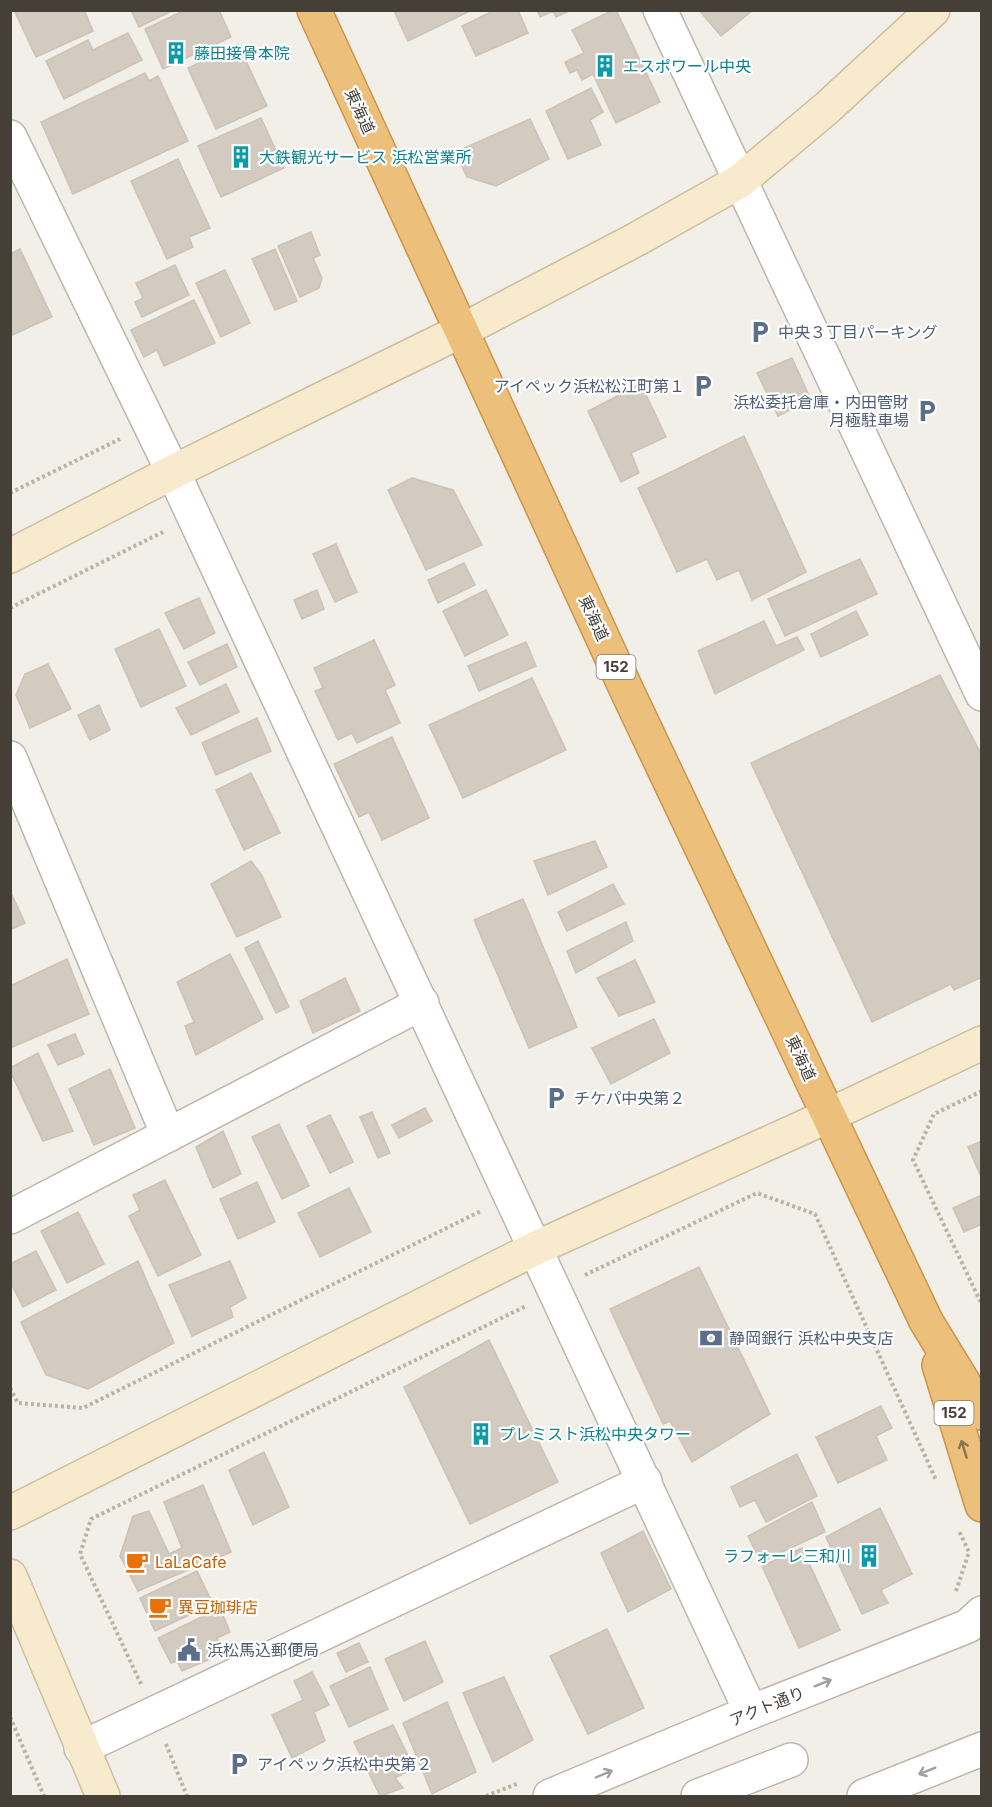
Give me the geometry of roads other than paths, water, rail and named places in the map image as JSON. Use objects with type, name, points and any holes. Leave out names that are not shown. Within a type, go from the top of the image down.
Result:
[{"type":"highway","name":"東海道","points":[[314,10],[461,331],[828,1115],[926,1321],[981,1413]]},
{"type":"highway","name":"東海道","points":[[926,1321],[968,1512]]},
{"type":"street","points":[[660,10],[981,694]]},
{"type":"street","points":[[10,556],[173,472],[461,331],[637,239],[740,181],[828,107],[933,10]]},
{"type":"street","points":[[10,137],[173,472],[751,1712]]},
{"type":"street","points":[[10,758],[168,1135]]},
{"type":"street","points":[[10,1217],[422,1003]]},
{"type":"street","points":[[10,1513],[536,1248],[981,1043]]},
{"type":"street","points":[[81,1748],[645,1482]]},
{"type":"street","points":[[10,1576],[103,1797]]},
{"type":"street","name":"アクト通り","points":[[550,1797],[751,1712],[968,1626],[981,1613]]},
{"type":"street","points":[[864,1797],[981,1749]]},
{"type":"street","points":[[698,1797],[791,1760]]},
{"type":"place","name":"藤田接骨本院","points":[[176,53]]},
{"type":"place","name":"エスポワール中央","points":[[605,66]]},
{"type":"place","name":"大鉄観光サービス 浜松営業所","points":[[241,157]]},
{"type":"place","name":"中央３丁目パーキング","points":[[760,332]]},
{"type":"place","name":"アイペック浜松松江町第１","points":[[703,386]]},
{"type":"place","name":"浜松委托倉庫・内田管財 月極駐車場","points":[[927,411]]},
{"type":"place","name":"チケパ中央第２","points":[[556,1098]]},
{"type":"place","name":"静岡銀行 浜松中央支店","points":[[711,1338]]},
{"type":"place","name":"プレミスト浜松中央タワー","points":[[481,1434]]},
{"type":"place","name":"ラフォーレ三和川","points":[[869,1556]]},
{"type":"place","name":"LaLaCafe","points":[[137,1562]]},
{"type":"place","name":"異豆珈琲店","points":[[160,1607]]},
{"type":"place","name":"浜松馬込郵便局","points":[[189,1650]]},
{"type":"place","name":"アイペック浜松中央第２","points":[[239,1764]]}]
